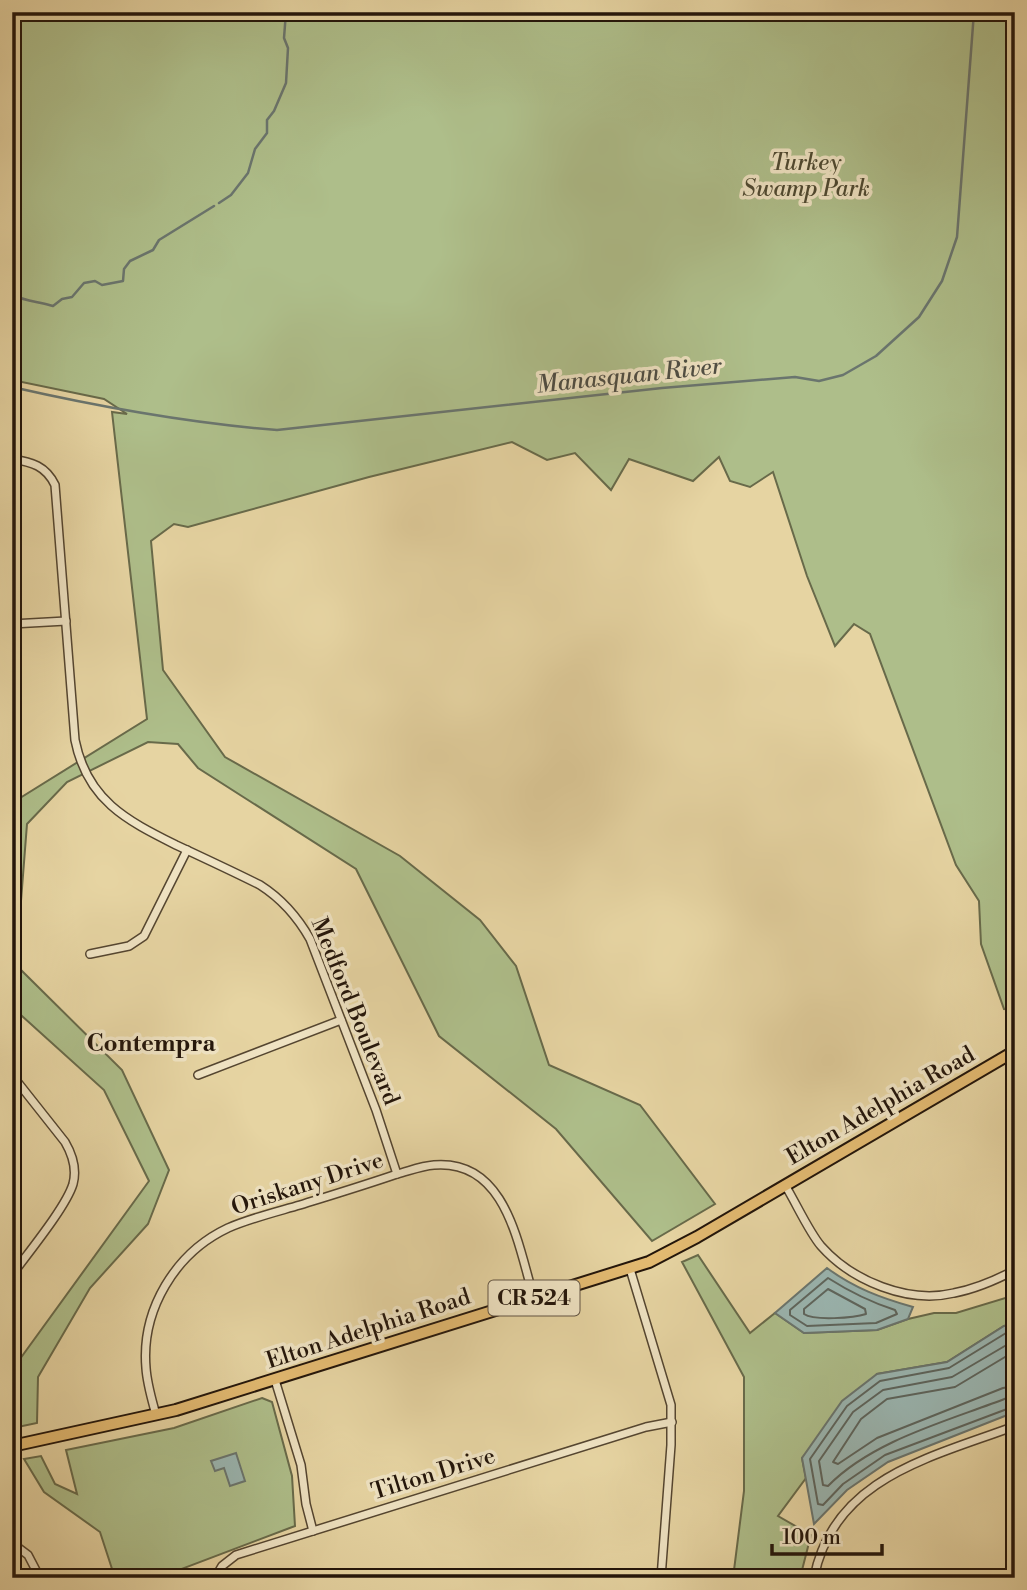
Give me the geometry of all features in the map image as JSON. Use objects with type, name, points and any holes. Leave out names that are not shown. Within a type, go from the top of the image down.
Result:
[{"type":"main road","name":"Elton Adelphia Road","points":[[12,1446],[156,1415],[630,1269],[664,1255],[1015,1051]]},
{"type":"street","name":"Medford Boulevard","points":[[12,459],[41,467],[55,485],[75,740],[85,771],[100,796],[116,812],[138,827],[260,885],[290,908],[310,939],[376,1110],[397,1174]]},
{"type":"street","points":[[12,624],[66,621]]},
{"type":"street","points":[[90,954],[129,946],[144,936],[187,850]]},
{"type":"street","points":[[198,1075],[341,1020]]},
{"type":"street","points":[[12,1075],[65,1142],[74,1168],[69,1194],[12,1275]]},
{"type":"street","name":"Oriskany Drive","points":[[156,1415],[146,1368],[148,1333],[157,1301],[169,1278],[183,1261],[227,1229],[397,1174],[424,1166],[442,1165],[460,1168],[485,1181],[504,1205],[534,1298]]},
{"type":"street","points":[[785,1185],[821,1245],[847,1268],[871,1283],[905,1293],[942,1295],[992,1281],[1015,1270]]},
{"type":"street","points":[[630,1269],[671,1405],[661,1578]]},
{"type":"street","points":[[275,1380],[301,1465],[313,1531]]},
{"type":"street","name":"Tilton Drive","points":[[215,1578],[222,1566],[236,1555],[633,1431],[672,1422]]},
{"type":"street","points":[[814,1578],[821,1553],[834,1526],[844,1511],[867,1489],[898,1471],[1015,1426]]},
{"type":"street","points":[[12,1542],[28,1555],[40,1578]]},
{"type":"green space","name":"Turkey Swamp Park","points":[[12,12],[1015,12],[1015,1010],[1004,1009],[981,944],[979,901],[956,865],[870,634],[854,624],[835,646],[807,576],[773,472],[750,487],[730,481],[719,457],[693,481],[629,459],[611,490],[575,453],[547,460],[512,442],[369,477],[188,527],[174,524],[151,541],[163,670],[225,757],[400,856],[480,920],[516,966],[549,1065],[640,1105],[715,1204],[652,1241],[556,1129],[439,1036],[356,869],[198,768],[178,744],[148,742],[67,782],[27,824],[16,965],[122,1070],[169,1170],[148,1224],[90,1288],[38,1377],[37,1423],[13,1428],[12,1370],[149,1181],[104,1090],[12,1007],[12,803],[147,719],[112,412],[127,414],[104,399],[12,380]]},
{"type":"green space","points":[[698,1255],[750,1333],[775,1313],[804,1333],[877,1330],[908,1319],[934,1313],[956,1313],[1015,1295],[1015,1324],[1004,1326],[947,1362],[877,1374],[802,1458],[806,1478],[778,1516],[811,1535],[800,1578],[733,1578],[744,1491],[744,1377],[682,1262]]},
{"type":"green space","points":[[262,1398],[272,1402],[292,1476],[295,1526],[176,1571],[177,1575],[170,1578],[115,1578],[100,1532],[44,1492],[24,1459],[41,1456],[55,1484],[77,1494],[66,1450],[174,1428]]},
{"type":"water","points":[[827,1268],[868,1292],[913,1307],[908,1319],[877,1330],[804,1333],[775,1313]]},
{"type":"water","points":[[1015,1324],[1015,1412],[888,1462],[847,1490],[814,1524],[802,1458],[842,1401],[877,1374],[947,1362],[1004,1326]]},
{"type":"water","points":[[236,1453],[245,1481],[230,1486],[224,1468],[215,1471],[211,1461]]},
{"type":"waterway","points":[[219,203],[231,195],[248,173],[255,149],[267,133],[267,120],[274,111],[286,83],[286,12]]},
{"type":"waterway","name":"Manasquan River","points":[[12,387],[144,413],[277,430],[662,388],[795,377],[819,381],[843,375],[876,356],[919,317],[942,281],[957,237],[974,12]]},
{"type":"waterway","points":[[12,295],[53,306],[62,299],[72,297],[84,283],[95,281],[102,285],[123,281],[124,269],[130,261],[153,250],[159,240],[214,206]]},
{"type":"district","name":"Contempra","points":[[151,1043]]}]
